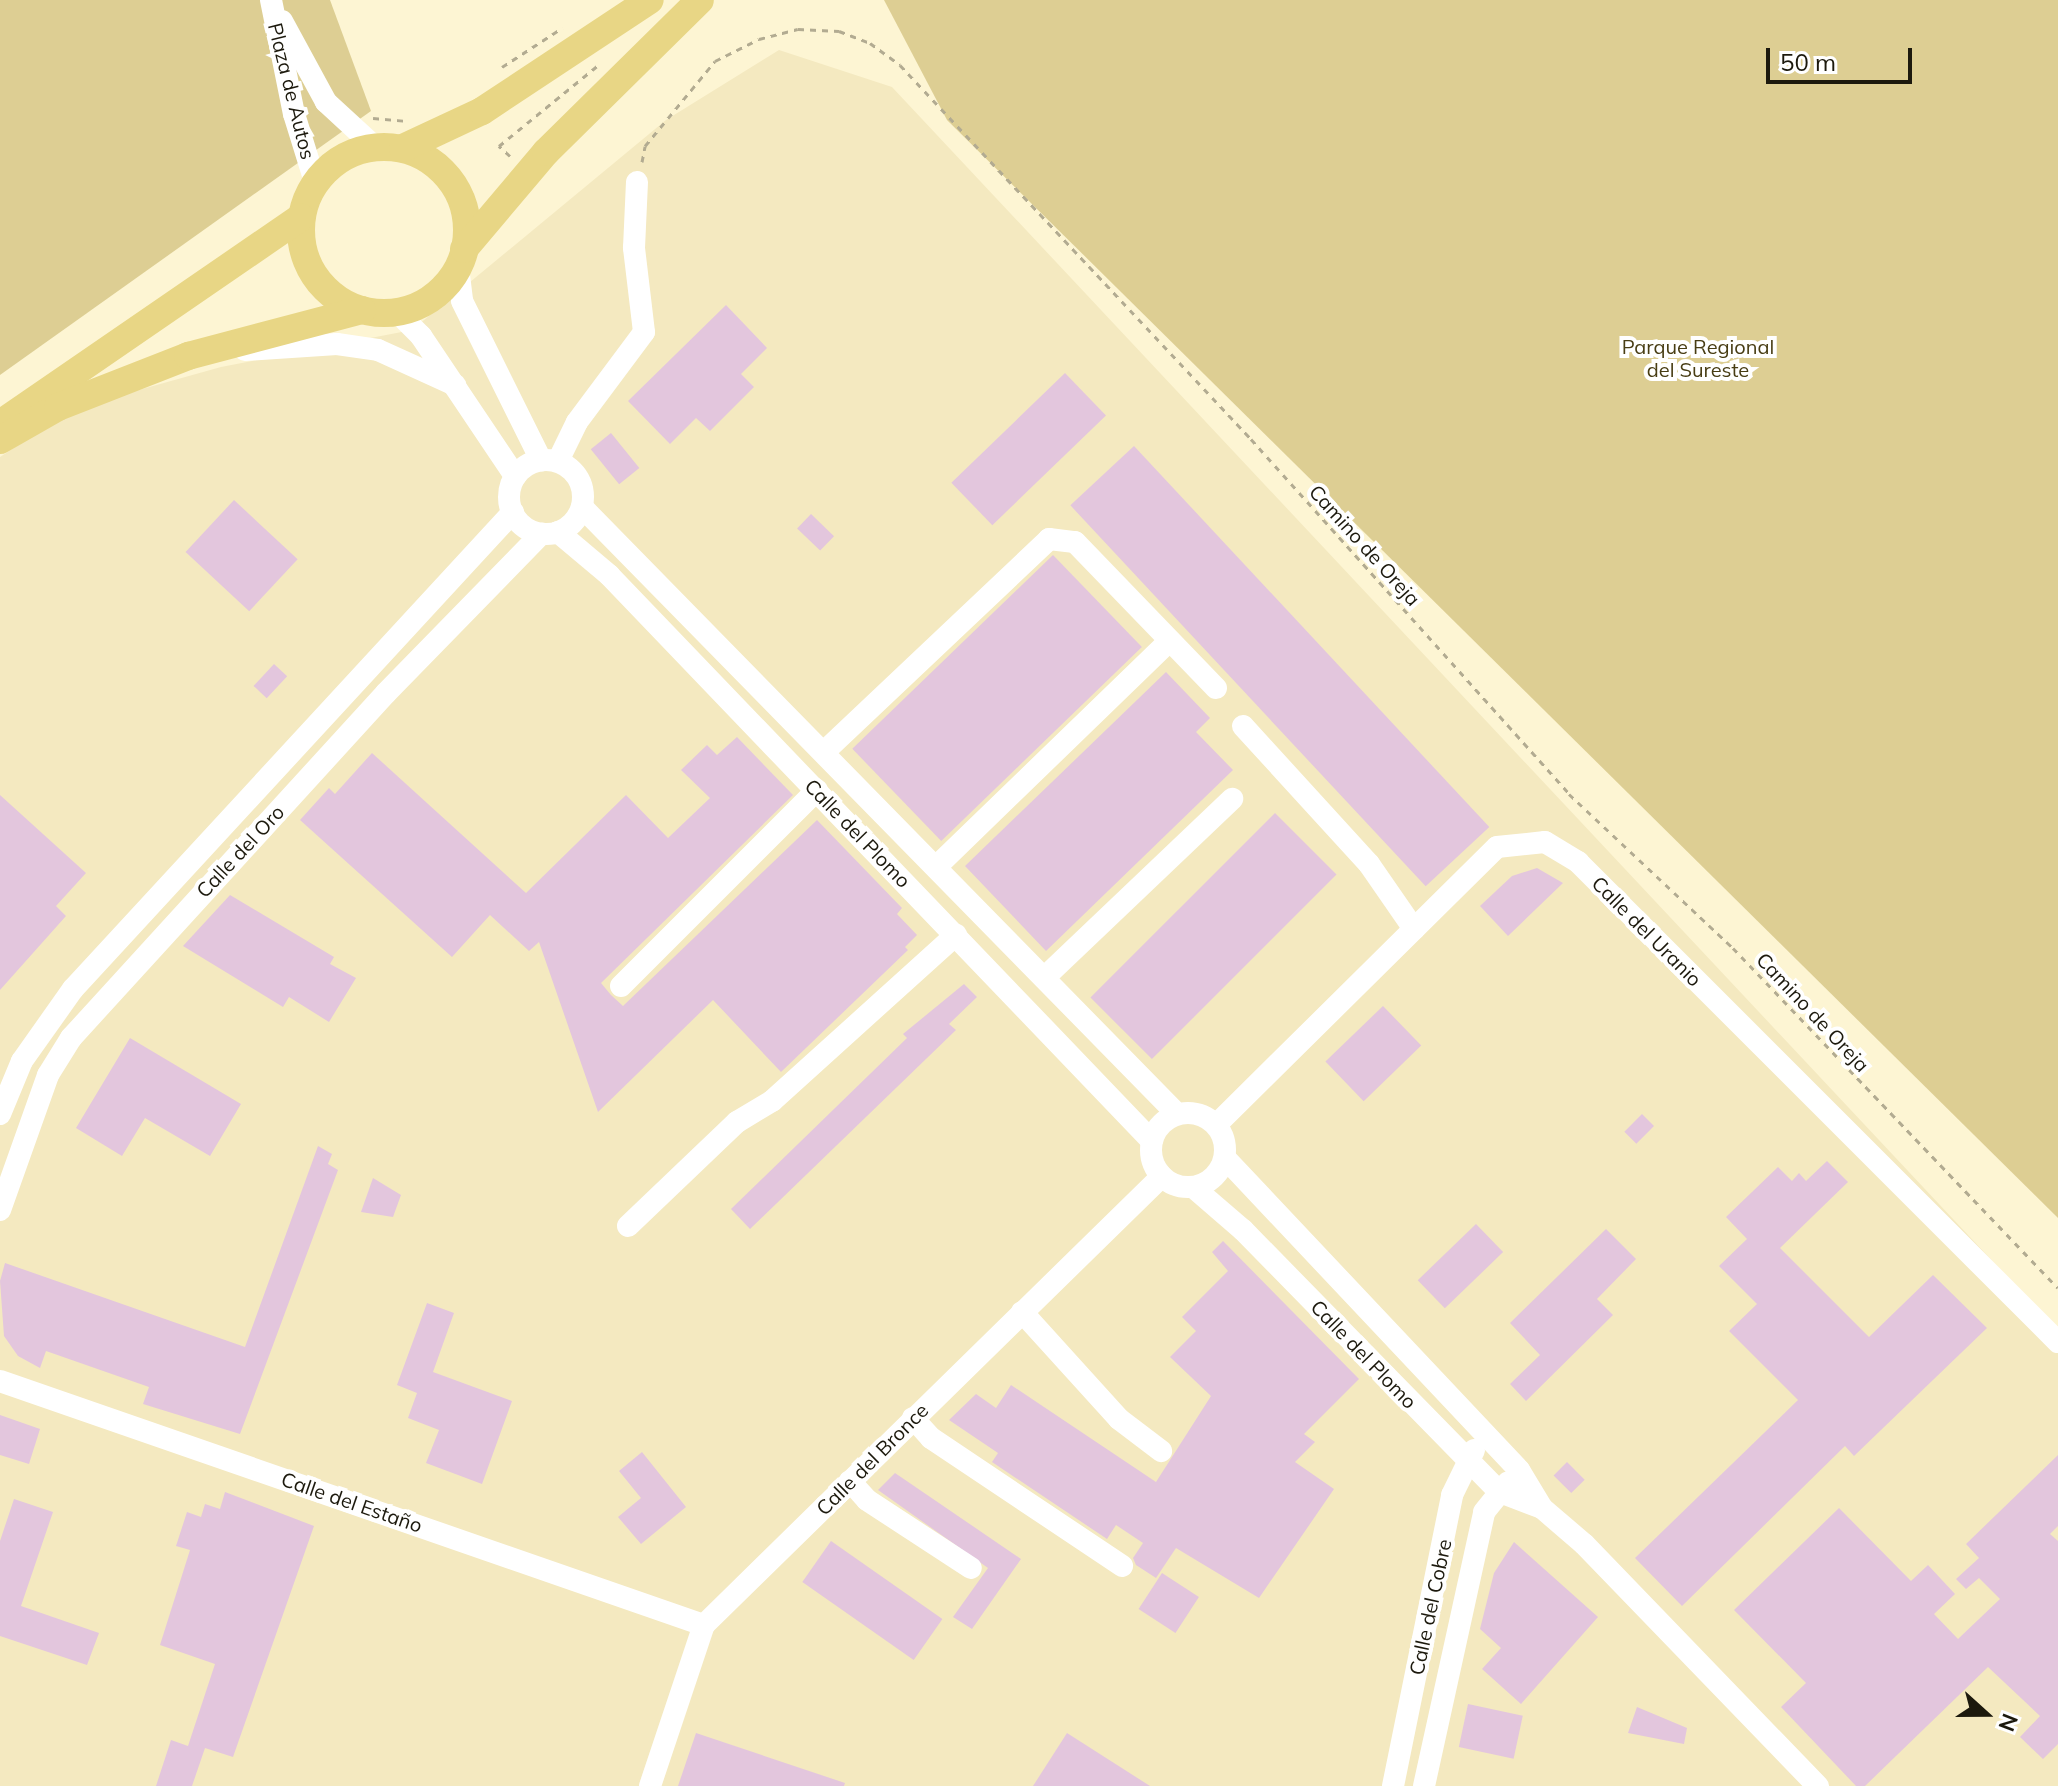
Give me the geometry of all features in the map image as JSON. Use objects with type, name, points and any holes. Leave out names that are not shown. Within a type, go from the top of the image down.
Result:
[{"type":"main road","points":[[362,310],[331,293],[308,265],[301,217],[315,182],[352,152],[482,111],[650,0]]},
{"type":"main road","points":[[0,440],[58,407],[188,356],[362,310],[397,312],[422,304],[443,288],[461,258],[527,172],[700,0]]},
{"type":"main road","points":[[396,139],[423,156],[455,186],[465,217],[461,258]]},
{"type":"main road","points":[[0,424],[301,217]]},
{"type":"street","name":"Plaza de Autos","points":[[271,0],[326,102],[396,139]]},
{"type":"street","name":"Plaza de Autos","points":[[271,0],[294,114],[315,182]]},
{"type":"street","points":[[461,258],[462,301],[487,359],[550,460],[574,472],[583,489],[582,507],[550,532],[530,530],[513,512],[509,493],[515,476],[550,460],[644,332],[634,248],[637,182]]},
{"type":"street","points":[[397,312],[421,336],[515,476]]},
{"type":"street","points":[[188,356],[337,344],[378,350],[455,385]]},
{"type":"street","name":"Calle del Plomo","points":[[582,507],[1177,1114]]},
{"type":"street","points":[[0,1114],[22,1061],[73,989],[513,512]]},
{"type":"street","name":"Calle del Plomo","points":[[550,532],[609,575],[1152,1141]]},
{"type":"street","name":"Calle del Oro","points":[[0,1210],[48,1075],[71,1038],[386,693],[550,532]]},
{"type":"street","points":[[824,752],[1049,539],[1075,542],[1216,688]]},
{"type":"street","points":[[936,867],[1169,641]]},
{"type":"street","points":[[1243,726],[1369,864],[1414,929]]},
{"type":"street","points":[[621,986],[817,790]]},
{"type":"street","points":[[1044,978],[1232,799]]},
{"type":"street","name":"Calle del Uranio","points":[[1216,1125],[1497,847],[1545,842],[1578,862],[2058,1342]]},
{"type":"street","points":[[628,1226],[737,1122],[772,1101],[956,935]]},
{"type":"street","points":[[1177,1114],[1204,1116],[1216,1125],[1225,1158],[1218,1172],[1193,1187],[1162,1176],[1151,1153],[1157,1130],[1177,1114]]},
{"type":"street","name":"Calle del Plomo","points":[[1225,1158],[1519,1470],[1542,1508],[1595,1555],[1818,1786]]},
{"type":"street","name":"Calle del Bronce","points":[[650,1786],[704,1625],[1162,1176]]},
{"type":"street","name":"Calle del Plomo","points":[[1193,1187],[1243,1230],[1500,1492],[1542,1508]]},
{"type":"street","points":[[1022,1312],[1119,1419],[1161,1451]]},
{"type":"street","name":"Calle del Estaño","points":[[0,1381],[704,1625]]},
{"type":"street","points":[[913,1418],[931,1438],[1122,1566]]},
{"type":"street","name":"Calle del Cobre","points":[[1393,1786],[1452,1495],[1466,1459],[1486,1437]]},
{"type":"street","name":"Calle del Cobre","points":[[1424,1786],[1484,1512],[1519,1470]]},
{"type":"street","points":[[850,1481],[867,1500],[971,1568]]},
{"type":"path","points":[[492,74],[566,26]]},
{"type":"path","name":"Camino de Oreja","points":[[637,182],[645,146],[680,100],[715,61],[759,39],[798,29],[839,31],[870,43],[900,65],[1251,439],[1569,794],[1733,948],[2058,1288]]},
{"type":"path","points":[[527,172],[499,146],[605,59]]},
{"type":"path","points":[[362,117],[396,139]]},
{"type":"shaded area","points":[[779,50],[892,87],[2058,1331],[2058,1786],[0,1786],[0,457],[58,419],[128,393],[221,367],[412,330],[666,120]]},
{"type":"green space","points":[[0,0],[330,0],[371,111],[0,375]]},
{"type":"green space","name":"Parque Regional del Sureste","points":[[884,0],[2058,0],[2058,1218],[947,120]]},
{"type":"building","points":[[726,305],[767,348],[741,374],[754,387],[710,431],[696,418],[670,444],[628,401]]},
{"type":"building","points":[[1065,373],[1106,415],[992,525],[951,483]]},
{"type":"building","points":[[611,433],[639,468],[619,484],[591,449]]},
{"type":"building","points":[[1134,446],[1489,827],[1426,886],[1070,505]]},
{"type":"building","points":[[234,500],[298,559],[249,611],[186,552]]},
{"type":"building","points":[[811,514],[834,536],[820,551],[797,528]]},
{"type":"building","points":[[1053,555],[1142,647],[941,841],[852,749]]},
{"type":"building","points":[[274,664],[287,676],[267,698],[254,686]]},
{"type":"building","points":[[1166,672],[1210,718],[1196,732],[1233,770],[1046,951],[965,866]]},
{"type":"building","points":[[737,737],[793,795],[601,983],[611,995],[623,1006],[817,820],[902,908],[897,914],[917,935],[905,947],[908,950],[781,1072],[713,1000],[598,1112],[539,942],[529,951],[490,915],[452,957],[300,820],[329,788],[335,794],[372,753],[526,893],[626,795],[668,838],[710,798],[681,770],[707,745],[717,755]]},
{"type":"building","points":[[0,795],[86,873],[56,906],[66,916],[0,990]]},
{"type":"building","points":[[1275,813],[1337,875],[1152,1059],[1090,998]]},
{"type":"building","points":[[1537,868],[1563,883],[1508,936],[1480,906],[1512,876]]},
{"type":"building","points":[[230,895],[334,957],[330,964],[356,978],[329,1022],[289,997],[283,1007],[183,946]]},
{"type":"building","points":[[964,984],[977,997],[949,1024],[956,1030],[750,1229],[731,1209],[907,1038],[903,1034]]},
{"type":"building","points":[[1383,1006],[1421,1046],[1364,1101],[1325,1062]]},
{"type":"building","points":[[130,1038],[241,1104],[210,1156],[145,1118],[122,1156],[76,1128]]},
{"type":"building","points":[[1642,1114],[1654,1126],[1636,1144],[1624,1132]]},
{"type":"building","points":[[318,1146],[332,1154],[328,1164],[338,1170],[240,1434],[143,1404],[149,1387],[46,1351],[40,1368],[18,1356],[4,1336],[0,1281],[5,1263],[245,1347]]},
{"type":"building","points":[[1827,1161],[1848,1182],[1780,1248],[1869,1337],[1933,1275],[1987,1328],[1854,1456],[1845,1446],[1682,1606],[1635,1558],[1798,1400],[1729,1331],[1757,1304],[1719,1266],[1747,1239],[1726,1217],[1778,1167],[1792,1181],[1799,1173],[1806,1181]]},
{"type":"building","points":[[373,1178],[401,1195],[393,1217],[361,1212]]},
{"type":"building","points":[[1476,1224],[1503,1252],[1445,1308],[1418,1280]]},
{"type":"building","points":[[1606,1229],[1636,1259],[1597,1299],[1613,1315],[1526,1401],[1510,1384],[1540,1355],[1510,1323]]},
{"type":"building","points":[[1223,1241],[1359,1379],[1304,1434],[1315,1442],[1295,1462],[1334,1489],[1259,1598],[1176,1548],[1156,1578],[1136,1565],[1133,1558],[1143,1543],[1116,1525],[1107,1539],[992,1462],[998,1453],[949,1420],[976,1394],[996,1408],[1011,1385],[1156,1482],[1211,1396],[1170,1357],[1196,1331],[1182,1317],[1228,1271],[1212,1252]]},
{"type":"building","points":[[427,1303],[454,1313],[433,1372],[512,1401],[482,1484],[426,1463],[439,1430],[408,1418],[417,1393],[397,1385]]},
{"type":"building","points":[[0,1415],[40,1429],[29,1464],[0,1455]]},
{"type":"building","points":[[642,1452],[686,1507],[641,1544],[618,1517],[641,1498],[619,1471]]},
{"type":"building","points":[[2058,1455],[2058,1526],[2050,1534],[2058,1541],[2058,1744],[2043,1759],[2020,1737],[2040,1716],[1988,1667],[1865,1786],[1856,1786],[1781,1707],[1806,1683],[1734,1610],[1839,1508],[1911,1581],[1928,1565],[1955,1594],[1934,1614],[1958,1639],[2000,1599],[1979,1578],[1966,1589],[1956,1579],[1979,1558],[1966,1544]]},
{"type":"building","points":[[1567,1462],[1585,1480],[1571,1493],[1554,1475]]},
{"type":"building","points":[[895,1473],[1021,1559],[972,1629],[953,1617],[988,1568],[878,1490]]},
{"type":"building","points":[[225,1492],[314,1526],[233,1757],[205,1748],[192,1786],[156,1786],[171,1740],[188,1746],[215,1664],[160,1645],[190,1550],[176,1546],[187,1512],[201,1517],[205,1504],[220,1509]]},
{"type":"building","points":[[14,1499],[53,1512],[21,1606],[99,1633],[87,1665],[0,1636],[0,1541]]},
{"type":"building","points":[[831,1541],[942,1619],[914,1660],[802,1582]]},
{"type":"building","points":[[1514,1542],[1598,1617],[1521,1704],[1482,1669],[1501,1648],[1480,1629],[1494,1573]]},
{"type":"building","points":[[1162,1573],[1199,1597],[1175,1633],[1139,1609]]},
{"type":"building","points":[[1468,1704],[1523,1716],[1514,1759],[1459,1747]]},
{"type":"building","points":[[1637,1707],[1687,1728],[1684,1744],[1628,1733]]},
{"type":"building","points":[[696,1733],[845,1783],[844,1786],[678,1786]]},
{"type":"building","points":[[1067,1733],[1150,1786],[1033,1786]]}]
